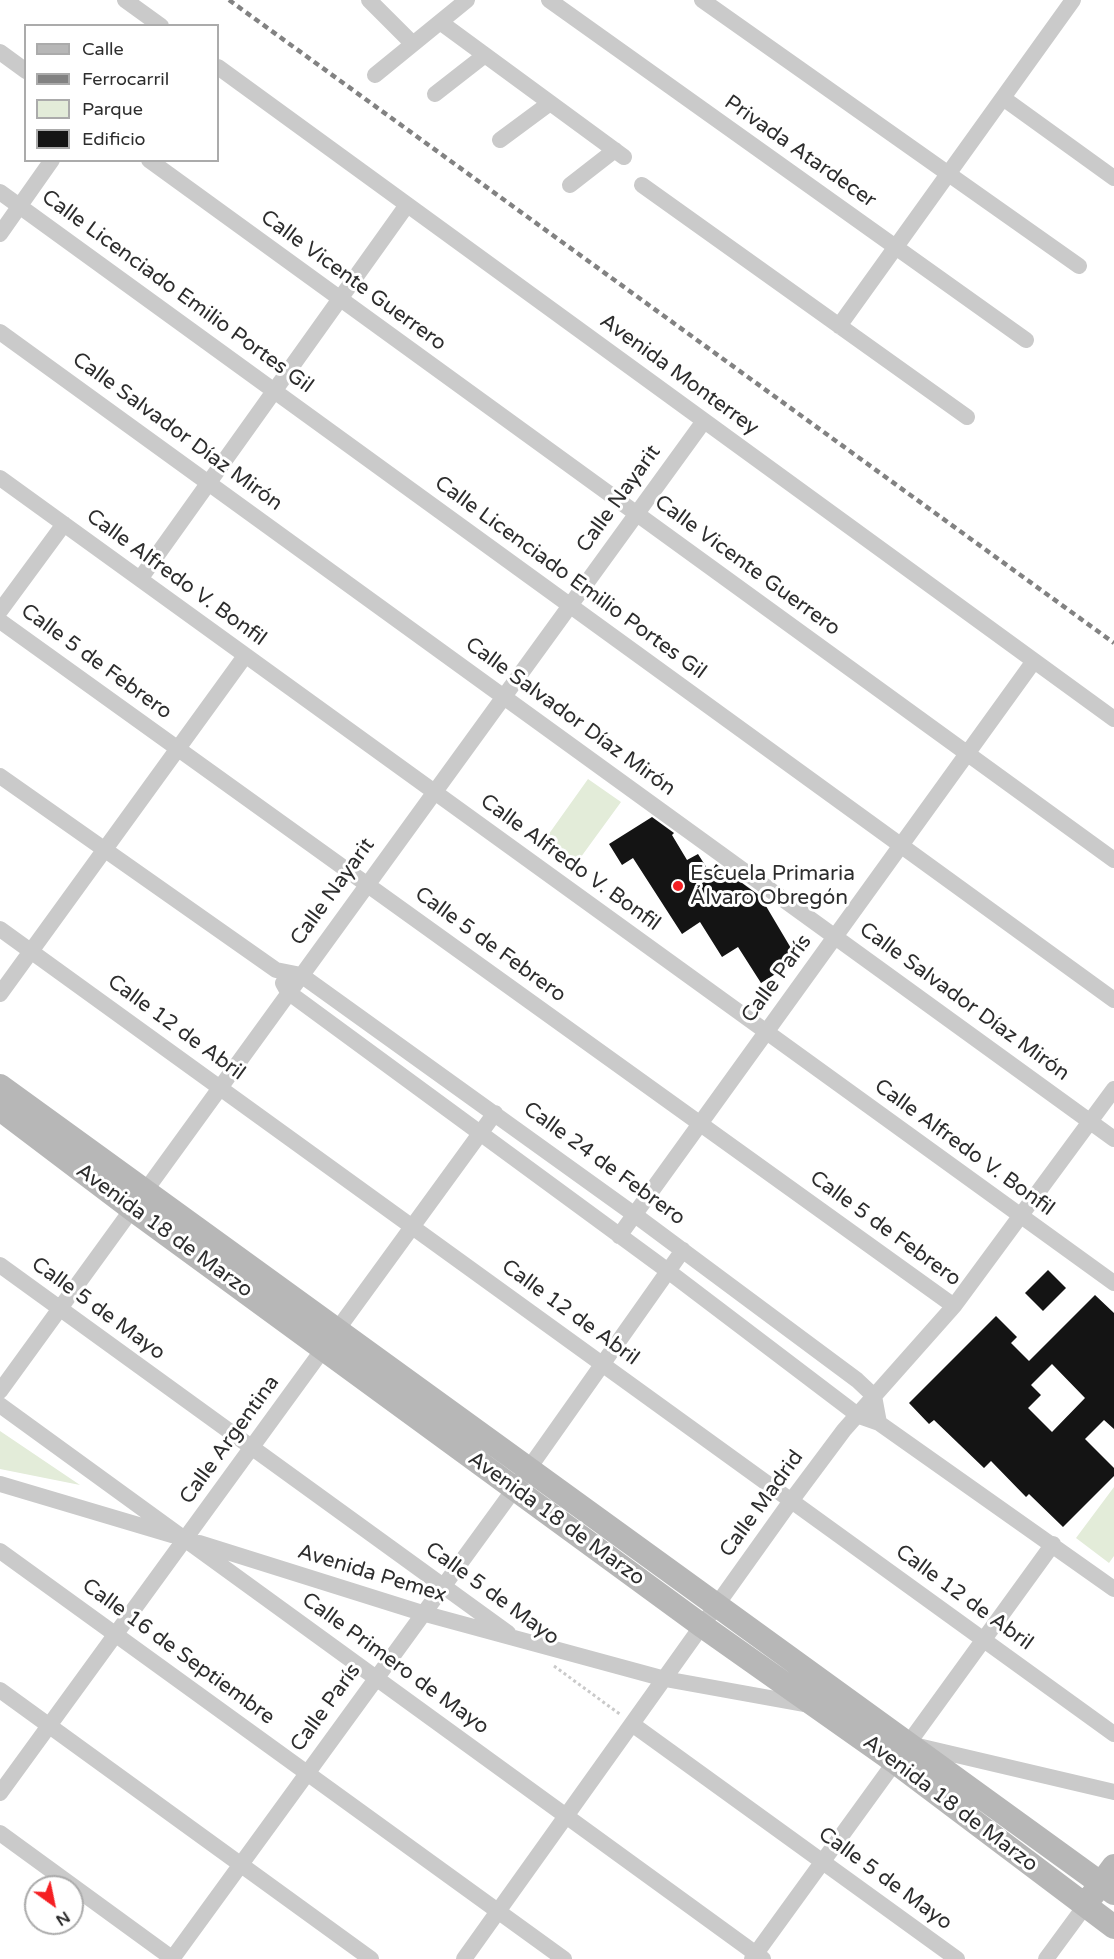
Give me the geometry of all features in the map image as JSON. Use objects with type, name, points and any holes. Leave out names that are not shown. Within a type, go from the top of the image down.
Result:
[{"type":"street","points":[[126,0],[153,23]]},
{"type":"street","points":[[369,0],[413,44]]},
{"type":"street","points":[[375,75],[467,0]]},
{"type":"street","name":"Privada Atardecer","points":[[549,0],[1026,340]]},
{"type":"street","points":[[702,0],[1079,266]]},
{"type":"street","points":[[839,326],[1073,0]]},
{"type":"street","points":[[440,22],[619,153],[570,185]]},
{"type":"street","points":[[0,52],[24,70]]},
{"type":"street","points":[[435,94],[485,55]]},
{"type":"street","name":"Avenida Monterrey","points":[[219,68],[1114,719]]},
{"type":"street","points":[[1003,98],[1114,178]]},
{"type":"street","points":[[500,140],[550,103]]},
{"type":"street","points":[[0,234],[51,162]]},
{"type":"street","name":"Calle Vicente Guerrero","points":[[153,162],[1114,860]]},
{"type":"street","points":[[642,185],[967,417]]},
{"type":"street","name":"Calle Licenciado Emilio Portes Gil","points":[[0,192],[1114,1000]]},
{"type":"street","points":[[140,579],[407,205]]},
{"type":"street","name":"Calle Salvador Díaz Mirón","points":[[0,332],[1114,1139]]},
{"type":"street","name":"Calle Nayarit","points":[[0,1391],[704,421]]},
{"type":"street","name":"Calle Alfredo V. Bonfil","points":[[0,478],[1114,1284]]},
{"type":"street","points":[[0,611],[64,524]]},
{"type":"street","name":"Calle 5 de Febrero","points":[[0,621],[954,1306]]},
{"type":"street","points":[[0,994],[245,656]]},
{"type":"street","name":"Calle París","points":[[619,1236],[1034,661]]},
{"type":"street","name":"Calle 24 de Febrero","points":[[0,776],[276,970],[301,975],[683,1250],[857,1380],[874,1396]]},
{"type":"street","name":"Calle 12 de Abril","points":[[0,929],[1114,1734]]},
{"type":"street","name":"Calle 24 de Febrero","points":[[276,970],[288,992],[668,1271],[859,1416],[879,1423],[1114,1589]]},
{"type":"street","name":"Avenida 18 de Marzo","points":[[0,1086],[138,1200]]},
{"type":"street","name":"Calle Madrid","points":[[464,1959],[665,1679],[701,1625],[844,1430],[859,1416],[954,1306],[1114,1089]]},
{"type":"street","name":"Avenida 18 de Marzo","points":[[0,1109],[138,1200],[521,1478],[701,1625],[828,1700]]},
{"type":"street","name":"Calle Argentina","points":[[0,1793],[495,1113]]},
{"type":"street","name":"Calle París","points":[[173,1959],[683,1250]]},
{"type":"street","name":"Calle 5 de Mayo","points":[[0,1265],[516,1639]]},
{"type":"street","points":[[874,1396],[879,1423]]},
{"type":"street","name":"Calle Primero de Mayo","points":[[0,1405],[757,1957]]},
{"type":"street","name":"Avenida 18 de Marzo","points":[[521,1478],[717,1605],[828,1700],[902,1753],[1110,1881]]},
{"type":"street","name":"Avenida Pemex","points":[[0,1484],[422,1613],[665,1679],[828,1700]]},
{"type":"street","points":[[757,1957],[1053,1544]]},
{"type":"street","name":"Calle 16 de Septiembre","points":[[0,1551],[564,1959]]},
{"type":"street","points":[[0,1690],[371,1959]]},
{"type":"street","name":"Calle 5 de Mayo","points":[[633,1724],[957,1959]]},
{"type":"street","points":[[902,1753],[1114,1792]]},
{"type":"street","name":"Avenida 18 de Marzo","points":[[902,1753],[1085,1906],[1114,1927]]},
{"type":"street","points":[[0,1833],[173,1959]]},
{"type":"street","points":[[1046,1959],[1085,1906],[1110,1881]]},
{"type":"path","name":"Calle 5 de Mayo","points":[[545,1660],[633,1724]]},
{"type":"green space","points":[[588,779],[621,802],[578,861],[546,838]]},
{"type":"green space","points":[[0,1431],[80,1485],[0,1469]]},
{"type":"green space","points":[[1114,1487],[1114,1556],[1109,1563],[1076,1538]]},
{"type":"building","points":[[652,817],[674,833],[672,835],[687,860],[698,854],[710,873],[716,864],[760,896],[798,960],[761,983],[738,947],[722,957],[700,922],[682,934],[633,858],[622,865],[609,844]]},
{"type":"building","points":[[1048,1270],[1066,1288],[1043,1311],[1025,1293]]},
{"type":"building","points":[[1095,1295],[1114,1313],[1114,1429],[1104,1420],[1085,1439],[1114,1468],[1114,1476],[1063,1527],[1029,1494],[1026,1497],[991,1461],[984,1468],[934,1420],[929,1424],[909,1403],[996,1316],[1017,1337],[1011,1343],[1029,1361]],"holes":[[[1052,1364],[1085,1398],[1052,1432],[1028,1408],[1041,1395],[1031,1385]]]},
{"type":"railway","points":[[229,0],[1114,643]]},
{"type":"place","name":"Escuela Primaria Álvaro Obregón","points":[[678,886]]}]
